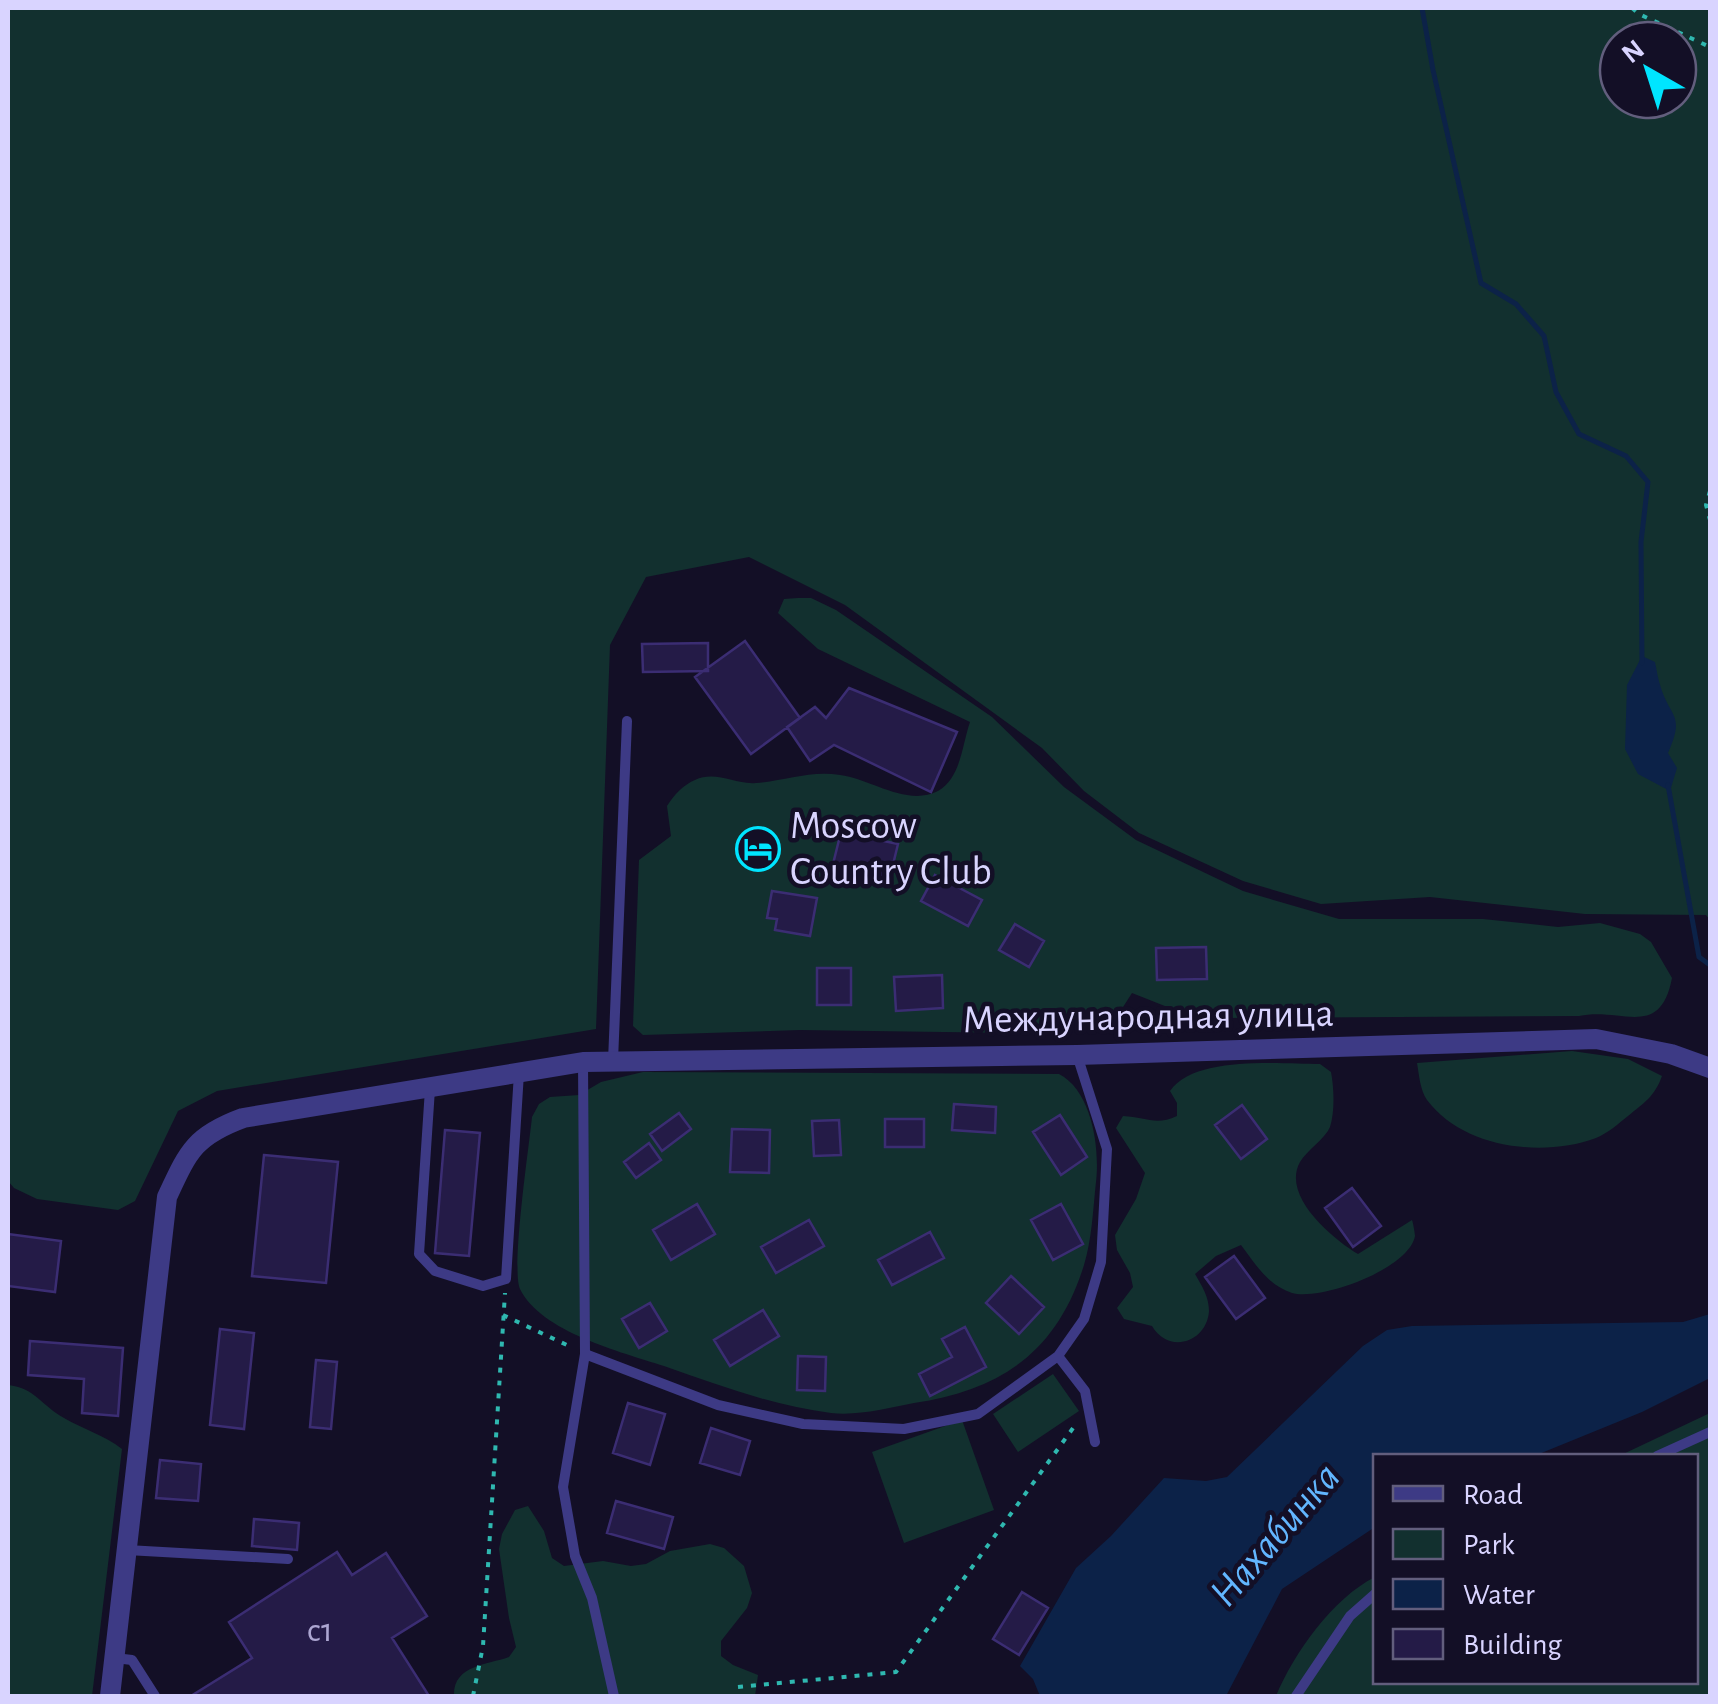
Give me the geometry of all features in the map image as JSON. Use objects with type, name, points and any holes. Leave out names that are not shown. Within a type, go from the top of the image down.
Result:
[{"type":"street","name":"Международная улица","points":[[110,1696],[167,1197],[189,1150],[219,1127],[243,1118],[583,1062],[1077,1056],[1596,1039],[1671,1054],[1710,1068]]},
{"type":"lane","points":[[613,1061],[627,721]]},
{"type":"lane","points":[[585,1354],[718,1405],[803,1424],[904,1429],[978,1414],[1058,1356],[1084,1319],[1101,1262],[1107,1149],[1077,1056]]},
{"type":"lane","points":[[583,1062],[585,1354],[563,1487],[575,1556],[592,1598],[614,1696]]},
{"type":"lane","points":[[430,1089],[419,1254],[434,1271],[483,1286],[506,1279],[518,1073]]},
{"type":"lane","points":[[1058,1356],[1086,1391],[1095,1442]]},
{"type":"lane","points":[[1662,1454],[1710,1432]]},
{"type":"lane","points":[[127,1550],[288,1560]]},
{"type":"lane","points":[[1296,1696],[1350,1616],[1373,1597]]},
{"type":"lane","points":[[115,1658],[132,1660],[155,1696]]},
{"type":"path","points":[[1632,8],[1710,46]]},
{"type":"path","points":[[1710,491],[1706,506],[1710,520]]},
{"type":"path","points":[[474,1696],[483,1646],[506,1279]]},
{"type":"path","points":[[503,1315],[585,1354]]},
{"type":"path","points":[[738,1687],[896,1672],[1089,1406]]},
{"type":"green space","name":"Moscow Country Club","points":[[8,8],[1710,8],[1710,920],[1706,915],[1585,914],[1430,897],[1321,904],[1243,881],[1139,833],[1084,791],[1042,748],[845,605],[749,557],[646,577],[610,645],[596,1029],[217,1091],[178,1111],[135,1201],[118,1210],[37,1199],[8,1181]]},
{"type":"green space","points":[[811,598],[836,610],[992,717],[1064,787],[1136,840],[1243,891],[1339,919],[1483,919],[1558,927],[1600,923],[1640,934],[1651,942],[1672,978],[1666,997],[1658,1009],[1637,1017],[1595,1014],[1213,1018],[1185,1014],[1132,993],[1116,1018],[1105,1025],[1046,1023],[1016,1033],[800,1030],[643,1035],[633,1026],[639,860],[671,836],[667,806],[676,794],[703,777],[756,783],[829,774],[852,777],[902,794],[926,795],[946,785],[960,760],[970,722],[818,649],[778,613],[784,599]]},
{"type":"green space","points":[[1572,1051],[1628,1059],[1662,1076],[1648,1099],[1609,1131],[1575,1144],[1552,1147],[1505,1144],[1461,1129],[1427,1100],[1417,1063]]},
{"type":"green space","points":[[1239,1064],[1320,1064],[1331,1072],[1333,1114],[1328,1131],[1300,1162],[1296,1175],[1303,1202],[1324,1227],[1358,1254],[1412,1220],[1415,1236],[1409,1248],[1381,1271],[1362,1280],[1305,1294],[1276,1285],[1241,1245],[1216,1256],[1195,1274],[1209,1311],[1207,1322],[1195,1337],[1168,1340],[1152,1326],[1124,1319],[1117,1308],[1133,1287],[1117,1250],[1115,1235],[1136,1199],[1145,1173],[1116,1128],[1123,1116],[1156,1121],[1177,1116],[1177,1103],[1170,1091],[1198,1072]]},
{"type":"green space","points":[[643,1072],[1059,1074],[1079,1093],[1086,1107],[1095,1137],[1097,1168],[1087,1255],[1073,1295],[1041,1343],[999,1377],[945,1397],[841,1414],[746,1394],[563,1329],[530,1304],[520,1289],[518,1277],[532,1117],[539,1104],[550,1097],[579,1095],[601,1082]]},
{"type":"green space","points":[[1053,1374],[1079,1411],[1018,1452],[993,1414]]},
{"type":"green space","points":[[8,1385],[32,1393],[64,1418],[122,1449],[92,1696],[8,1696]]},
{"type":"green space","points":[[1710,1413],[1710,1696],[1276,1696],[1316,1628],[1344,1598],[1373,1578],[1373,1684],[1698,1684],[1698,1454],[1623,1454]]},
{"type":"green space","points":[[962,1420],[994,1510],[904,1543],[872,1452]]},
{"type":"green space","points":[[528,1506],[544,1531],[552,1558],[564,1566],[603,1561],[631,1566],[646,1564],[670,1551],[710,1544],[724,1548],[744,1566],[752,1593],[747,1608],[721,1641],[721,1656],[758,1675],[755,1696],[454,1696],[455,1686],[465,1672],[509,1657],[516,1647],[499,1549],[515,1510]]},
{"type":"water","points":[[1642,656],[1655,662],[1660,685],[1675,718],[1668,753],[1677,768],[1670,791],[1638,774],[1625,749],[1627,685]]},
{"type":"water","name":"Нахабинка","points":[[1710,1314],[1710,1378],[1642,1412],[1539,1454],[1373,1454],[1373,1528],[1282,1589],[1226,1696],[1040,1696],[1033,1679],[1020,1666],[1076,1568],[1164,1478],[1206,1481],[1227,1477],[1363,1346],[1387,1330],[1412,1326],[1683,1322]]},
{"type":"building","points":[[745,641],[800,718],[751,754],[695,677]]},
{"type":"building","points":[[708,643],[708,671],[643,672],[642,644]]},
{"type":"building","points":[[849,688],[957,732],[931,792],[834,745],[810,761],[787,727],[815,707],[826,718]]},
{"type":"building","points":[[841,832],[898,844],[889,881],[832,868]]},
{"type":"building","points":[[935,875],[982,900],[968,926],[921,901]]},
{"type":"building","points":[[772,891],[817,898],[810,936],[775,930],[777,919],[767,918]]},
{"type":"building","points":[[1015,924],[1044,941],[1029,967],[999,950]]},
{"type":"building","points":[[1206,947],[1207,979],[1157,980],[1156,948]]},
{"type":"building","points":[[817,968],[851,968],[851,1005],[817,1005]]},
{"type":"building","points":[[942,975],[943,1008],[896,1011],[894,977]]},
{"type":"building","points":[[954,1104],[996,1107],[995,1133],[952,1130]]},
{"type":"building","points":[[1242,1105],[1267,1139],[1241,1159],[1215,1125]]},
{"type":"building","points":[[679,1113],[691,1129],[662,1151],[650,1134]]},
{"type":"building","points":[[1060,1115],[1087,1157],[1061,1175],[1033,1132]]},
{"type":"building","points":[[885,1119],[924,1119],[924,1147],[885,1147]]},
{"type":"building","points":[[839,1120],[841,1155],[814,1156],[812,1121]]},
{"type":"building","points":[[732,1129],[770,1130],[769,1173],[730,1172]]},
{"type":"building","points":[[445,1130],[480,1133],[469,1256],[435,1253]]},
{"type":"building","points":[[649,1143],[661,1160],[636,1178],[624,1162]]},
{"type":"building","points":[[264,1155],[338,1162],[326,1283],[252,1276]]},
{"type":"building","points":[[1352,1188],[1381,1226],[1353,1247],[1325,1208]]},
{"type":"building","points":[[697,1204],[715,1234],[671,1260],[653,1230]]},
{"type":"building","points":[[1061,1204],[1083,1244],[1053,1260],[1031,1220]]},
{"type":"building","points":[[809,1220],[824,1246],[776,1273],[761,1247]]},
{"type":"building","points":[[930,1232],[944,1258],[892,1285],[878,1260]]},
{"type":"building","points":[[8,1234],[61,1241],[55,1292],[8,1286]]},
{"type":"building","points":[[1234,1256],[1265,1298],[1236,1319],[1205,1277]]},
{"type":"building","points":[[1011,1276],[1044,1307],[1019,1334],[986,1303]]},
{"type":"building","points":[[650,1303],[667,1331],[639,1348],[622,1319]]},
{"type":"building","points":[[763,1310],[779,1336],[730,1366],[714,1340]]},
{"type":"building","points":[[965,1327],[986,1367],[930,1396],[919,1374],[952,1357],[942,1339]]},
{"type":"building","points":[[220,1329],[254,1333],[244,1429],[210,1425]]},
{"type":"building","points":[[30,1341],[123,1348],[118,1416],[82,1413],[84,1379],[28,1375]]},
{"type":"building","points":[[798,1356],[826,1357],[825,1391],[797,1390]]},
{"type":"building","points":[[316,1360],[337,1362],[331,1429],[310,1427]]},
{"type":"building","points":[[628,1403],[665,1414],[650,1465],[613,1453]]},
{"type":"building","points":[[711,1428],[750,1441],[740,1475],[700,1463]]},
{"type":"building","points":[[160,1460],[201,1464],[198,1501],[156,1498]]},
{"type":"building","points":[[616,1501],[673,1517],[664,1549],[607,1533]]},
{"type":"building","points":[[254,1519],[299,1523],[297,1550],[252,1546]]},
{"type":"building","points":[[337,1552],[352,1575],[386,1553],[427,1616],[392,1638],[429,1696],[191,1696],[252,1658],[229,1622]]},
{"type":"building","points":[[1022,1592],[1048,1608],[1019,1655],[993,1639]]},
{"type":"waterway","points":[[1422,8],[1481,283],[1516,304],[1544,336],[1556,392],[1579,434],[1626,456],[1648,482],[1641,542],[1642,663]]},
{"type":"waterway","points":[[1668,785],[1699,957],[1710,965]]},
{"type":"place","name":"Moscow Country Club","points":[[758,849]]}]
